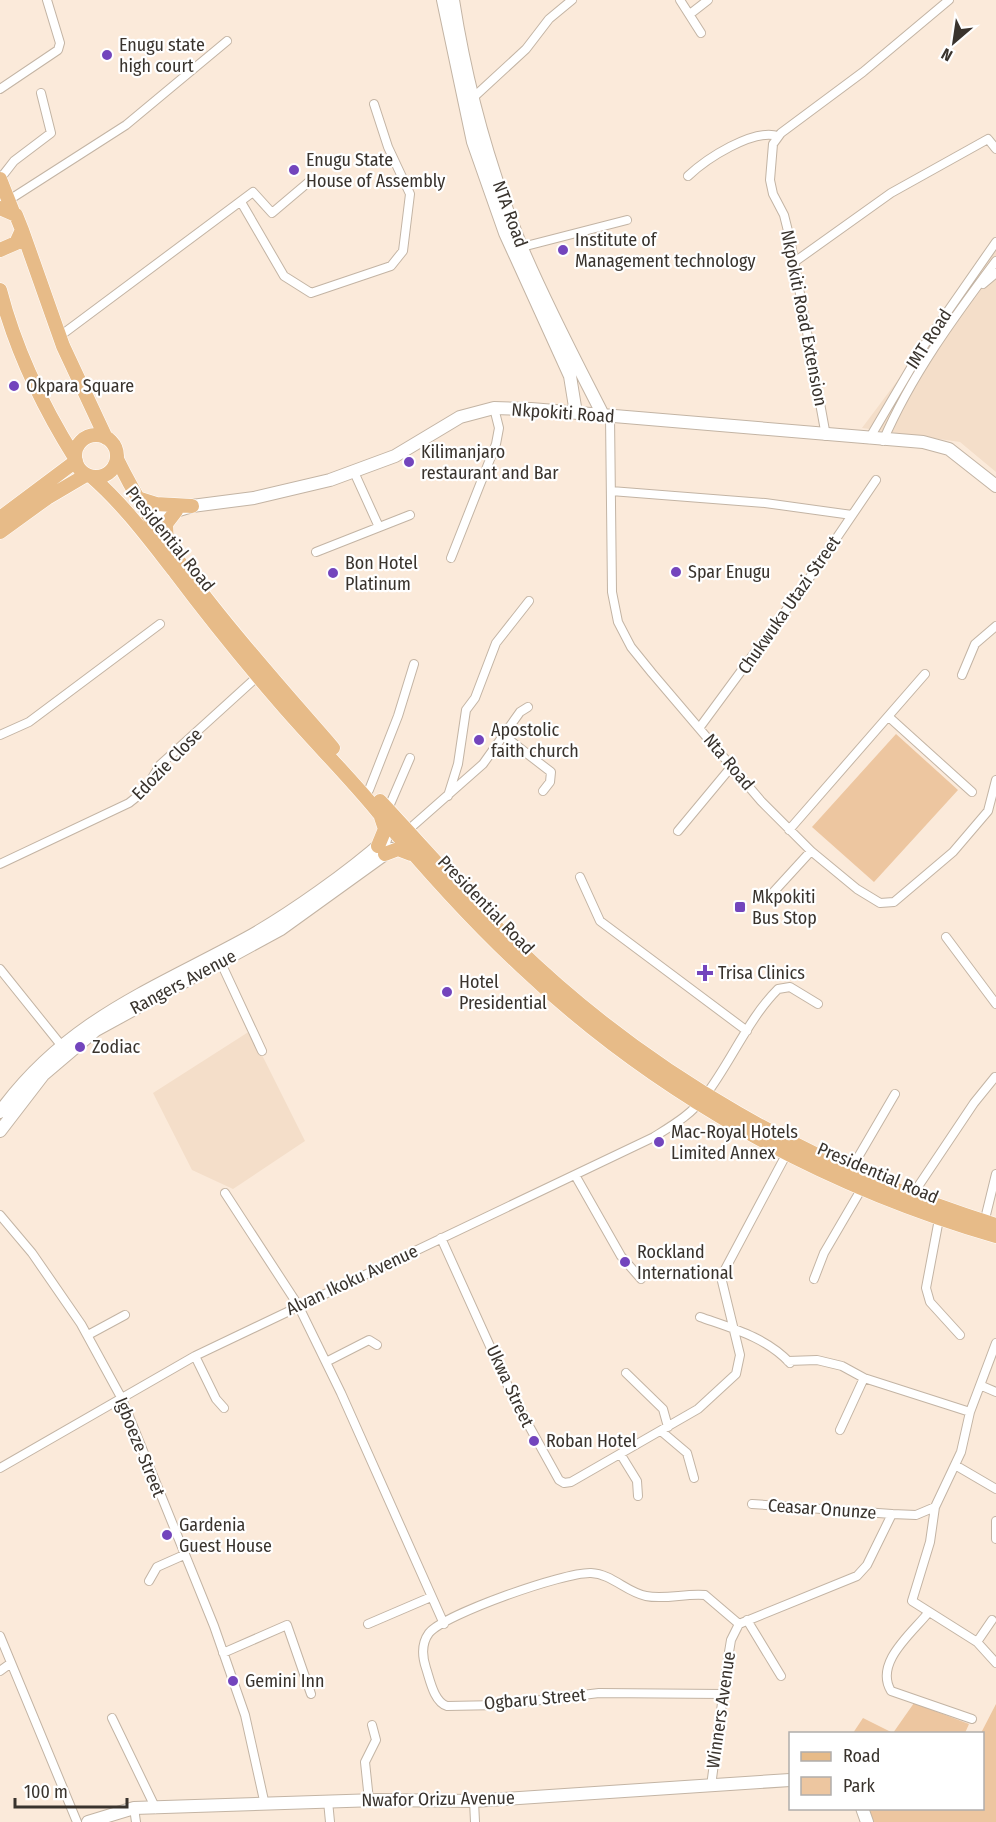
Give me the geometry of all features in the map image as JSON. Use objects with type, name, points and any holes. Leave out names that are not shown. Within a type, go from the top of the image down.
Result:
[{"type":"main road","name":"NTA Road","points":[[443,0],[473,142],[505,233],[570,376],[576,412]]},
{"type":"main road","name":"NTA Road","points":[[453,0],[464,57],[488,152],[522,247],[606,415]]},
{"type":"main road","points":[[0,179],[7,207],[19,218],[60,336],[106,438],[115,447],[117,459],[111,471],[99,477],[89,476],[47,498],[0,532]]},
{"type":"main road","points":[[0,250],[16,243],[22,230]]},
{"type":"main road","points":[[0,290],[27,368],[48,412],[75,459],[89,476]]},
{"type":"main road","name":"Nkpokiti Road","points":[[143,521],[192,506],[254,498],[354,472],[394,456],[460,417],[494,408],[576,412],[940,446],[962,458],[996,486]]},
{"type":"main road","points":[[0,518],[75,459],[77,447],[85,439],[96,436],[106,438]]},
{"type":"main road","name":"Presidential Road","points":[[117,459],[137,498],[143,521],[258,676],[369,790],[383,811]]},
{"type":"main road","name":"Presidential Road","points":[[89,476],[167,542],[315,734],[403,833],[558,985],[701,1100],[862,1188],[990,1229]]},
{"type":"main road","points":[[137,498],[156,504],[192,506]]},
{"type":"main road","points":[[167,542],[166,524],[176,511]]},
{"type":"main road","points":[[382,850],[385,826],[383,811]]},
{"type":"main road","points":[[382,850],[403,833]]},
{"type":"main road","name":"Presidential Road","points":[[403,833],[412,855],[522,968],[598,1031],[701,1100],[787,1153],[803,1154],[911,1197],[939,1219],[990,1229]]},
{"type":"main road","points":[[382,850],[398,849],[412,855]]},
{"type":"main road","name":"Rangers Avenue","points":[[0,1131],[43,1076],[78,1043],[136,1006],[221,963],[281,929],[382,850]]},
{"type":"main road","name":"Rangers Avenue","points":[[0,1112],[61,1045],[124,1001],[272,923],[382,850]]},
{"type":"main road","name":"Nwafor Orizu Avenue","points":[[88,1822],[134,1808],[369,1800],[474,1801],[789,1780]]},
{"type":"street","points":[[0,89],[58,50],[60,43],[47,0]]},
{"type":"street","points":[[475,96],[526,49],[549,19],[572,0]]},
{"type":"street","points":[[680,0],[701,33]]},
{"type":"street","points":[[690,14],[708,0]]},
{"type":"street","points":[[688,176],[708,157],[760,135],[769,133],[778,136],[863,72],[949,0]]},
{"type":"street","points":[[7,207],[126,126],[227,41]]},
{"type":"street","points":[[0,179],[14,160],[51,133],[41,93]]},
{"type":"street","points":[[241,202],[284,276],[311,293],[391,266],[403,251],[410,194],[388,147],[374,104]]},
{"type":"street","name":"Nkpokiti Road Extension","points":[[778,136],[773,144],[770,162],[772,194],[785,218],[826,436]]},
{"type":"street","points":[[794,263],[891,193],[988,139],[996,149]]},
{"type":"street","points":[[60,336],[253,192],[272,213],[312,180]]},
{"type":"street","points":[[522,247],[627,220]]},
{"type":"street","name":"IMT Road","points":[[869,439],[925,344],[996,242]]},
{"type":"street","name":"IMT Road","points":[[883,441],[907,392],[996,261]]},
{"type":"street","points":[[972,294],[996,273]]},
{"type":"street","points":[[451,558],[496,444],[499,428],[494,408]]},
{"type":"street","name":"Nta Road","points":[[606,415],[611,491],[612,592],[618,622],[632,647],[652,673],[789,830],[811,851],[857,889],[880,903],[894,902],[953,852],[988,811],[996,780]]},
{"type":"street","points":[[354,472],[379,527]]},
{"type":"street","name":"Chukwuka Utazi Street","points":[[700,728],[876,480]]},
{"type":"street","points":[[611,491],[765,503],[852,515]]},
{"type":"street","points":[[316,552],[410,514]]},
{"type":"street","points":[[448,796],[458,764],[466,710],[475,698],[496,643],[529,600]]},
{"type":"street","points":[[0,735],[28,722],[160,624]]},
{"type":"street","points":[[962,675],[975,644],[996,626]]},
{"type":"street","points":[[369,790],[398,716],[414,664]]},
{"type":"street","points":[[789,830],[890,718],[925,674]]},
{"type":"street","name":"Edozie Close","points":[[0,864],[129,803],[144,791],[160,765],[258,676]]},
{"type":"street","points":[[403,833],[483,764],[524,710]]},
{"type":"street","points":[[890,718],[972,792]]},
{"type":"street","points":[[503,735],[551,772],[550,782],[543,790]]},
{"type":"street","points":[[383,811],[410,758]]},
{"type":"street","points":[[678,831],[732,766]]},
{"type":"street","points":[[768,898],[811,851]]},
{"type":"street","points":[[580,877],[600,921],[747,1031]]},
{"type":"street","points":[[946,937],[996,1004]]},
{"type":"street","points":[[221,963],[262,1051]]},
{"type":"street","points":[[0,969],[61,1045]]},
{"type":"street","points":[[701,1100],[773,994],[783,986],[790,987],[818,1004]]},
{"type":"street","points":[[911,1197],[974,1103],[995,1077]]},
{"type":"street","points":[[850,1171],[895,1094]]},
{"type":"street","name":"Alvan Ikoku Avenue","points":[[0,1468],[195,1356],[654,1137],[701,1100]]},
{"type":"street","name":"Ukwa Street","points":[[441,1238],[513,1397],[559,1480],[564,1483],[571,1482],[621,1455],[710,1400],[736,1374],[740,1355],[721,1277],[787,1153]]},
{"type":"street","points":[[990,1229],[996,1174]]},
{"type":"street","points":[[576,1175],[616,1248],[641,1279]]},
{"type":"street","points":[[814,1280],[824,1253],[862,1188]]},
{"type":"street","points":[[225,1193],[298,1305],[444,1624]]},
{"type":"street","name":"Igboeze Street","points":[[0,1215],[32,1253],[88,1335],[122,1399],[223,1653],[245,1715],[265,1805]]},
{"type":"street","points":[[939,1219],[926,1288],[930,1302],[960,1335]]},
{"type":"street","points":[[88,1335],[125,1315]]},
{"type":"street","points":[[700,1317],[732,1328],[766,1344],[789,1362],[817,1360],[842,1366],[864,1378],[970,1412]]},
{"type":"street","points":[[326,1362],[369,1340],[377,1345]]},
{"type":"street","points":[[996,1343],[982,1386],[970,1412],[961,1452],[935,1507],[930,1542],[912,1601],[977,1642],[996,1663]]},
{"type":"street","points":[[195,1356],[216,1399],[224,1408]]},
{"type":"street","points":[[626,1373],[663,1409],[664,1429],[687,1453],[694,1479]]},
{"type":"street","points":[[840,1430],[864,1378]]},
{"type":"street","points":[[982,1386],[996,1392]]},
{"type":"street","points":[[621,1455],[638,1481],[638,1496]]},
{"type":"street","points":[[955,1465],[996,1489]]},
{"type":"street","name":"Ceasar Onunze","points":[[752,1504],[892,1514]]},
{"type":"street","points":[[743,1622],[857,1576],[867,1565],[892,1514],[916,1515],[935,1507]]},
{"type":"street","points":[[996,1521],[996,1539]]},
{"type":"street","points":[[149,1581],[157,1567],[184,1555]]},
{"type":"street","name":"Ogbaru Street","points":[[723,1694],[598,1693],[500,1705],[444,1706],[437,1699],[422,1651],[429,1633],[444,1624],[527,1588],[561,1577],[586,1573],[603,1575],[645,1596],[705,1595],[743,1622],[781,1676]]},
{"type":"street","points":[[368,1624],[431,1597]]},
{"type":"street","points":[[928,1613],[887,1666],[888,1686],[891,1691],[972,1719]]},
{"type":"street","points":[[977,1642],[992,1620]]},
{"type":"street","name":"Winners Avenue","points":[[711,1786],[731,1640],[743,1622]]},
{"type":"street","points":[[223,1653],[287,1625],[311,1695]]},
{"type":"street","points":[[0,1636],[77,1822]]},
{"type":"street","points":[[0,1671],[11,1663]]},
{"type":"street","points":[[112,1718],[156,1809]]},
{"type":"street","points":[[369,1800],[365,1762],[375,1740],[372,1725]]},
{"type":"street","points":[[328,1801],[330,1822]]},
{"type":"street","points":[[474,1801],[475,1822]]},
{"type":"street","points":[[134,1808],[136,1822]]},
{"type":"shaded area","points":[[996,249],[996,472],[960,442],[862,428]]},
{"type":"shaded area","points":[[250,1031],[305,1141],[233,1189],[192,1170],[153,1093]]},
{"type":"green space","points":[[896,734],[958,790],[874,882],[812,827]]},
{"type":"green space","points":[[914,1703],[969,1724],[965,1732],[894,1732]]},
{"type":"green space","points":[[996,1704],[996,1822],[873,1822],[868,1810],[984,1810],[984,1732],[982,1732]]},
{"type":"green space","points":[[863,1718],[891,1732],[854,1732]]},
{"type":"place","name":"Enugu state high court","points":[[107,55]]},
{"type":"place","name":"Enugu State House of Assembly","points":[[294,170]]},
{"type":"place","name":"Institute of Management technology","points":[[563,250]]},
{"type":"place","name":"Okpara Square","points":[[14,386]]},
{"type":"place","name":"Kilimanjaro restaurant and Bar","points":[[409,462]]},
{"type":"place","name":"Spar Enugu","points":[[676,572]]},
{"type":"place","name":"Bon Hotel Platinum","points":[[333,573]]},
{"type":"place","name":"Apostolic faith church","points":[[479,740]]},
{"type":"place","name":"Mkpokiti Bus Stop","points":[[740,907]]},
{"type":"place","name":"Trisa Clinics","points":[[705,973]]},
{"type":"place","name":"Hotel Presidential","points":[[447,992]]},
{"type":"place","name":"Zodiac","points":[[80,1047]]},
{"type":"place","name":"Mac-Royal Hotels Limited Annex","points":[[659,1142]]},
{"type":"place","name":"Rockland International","points":[[625,1262]]},
{"type":"place","name":"Roban Hotel","points":[[534,1441]]},
{"type":"place","name":"Gardenia Guest House","points":[[167,1535]]},
{"type":"place","name":"Gemini Inn","points":[[233,1681]]}]
